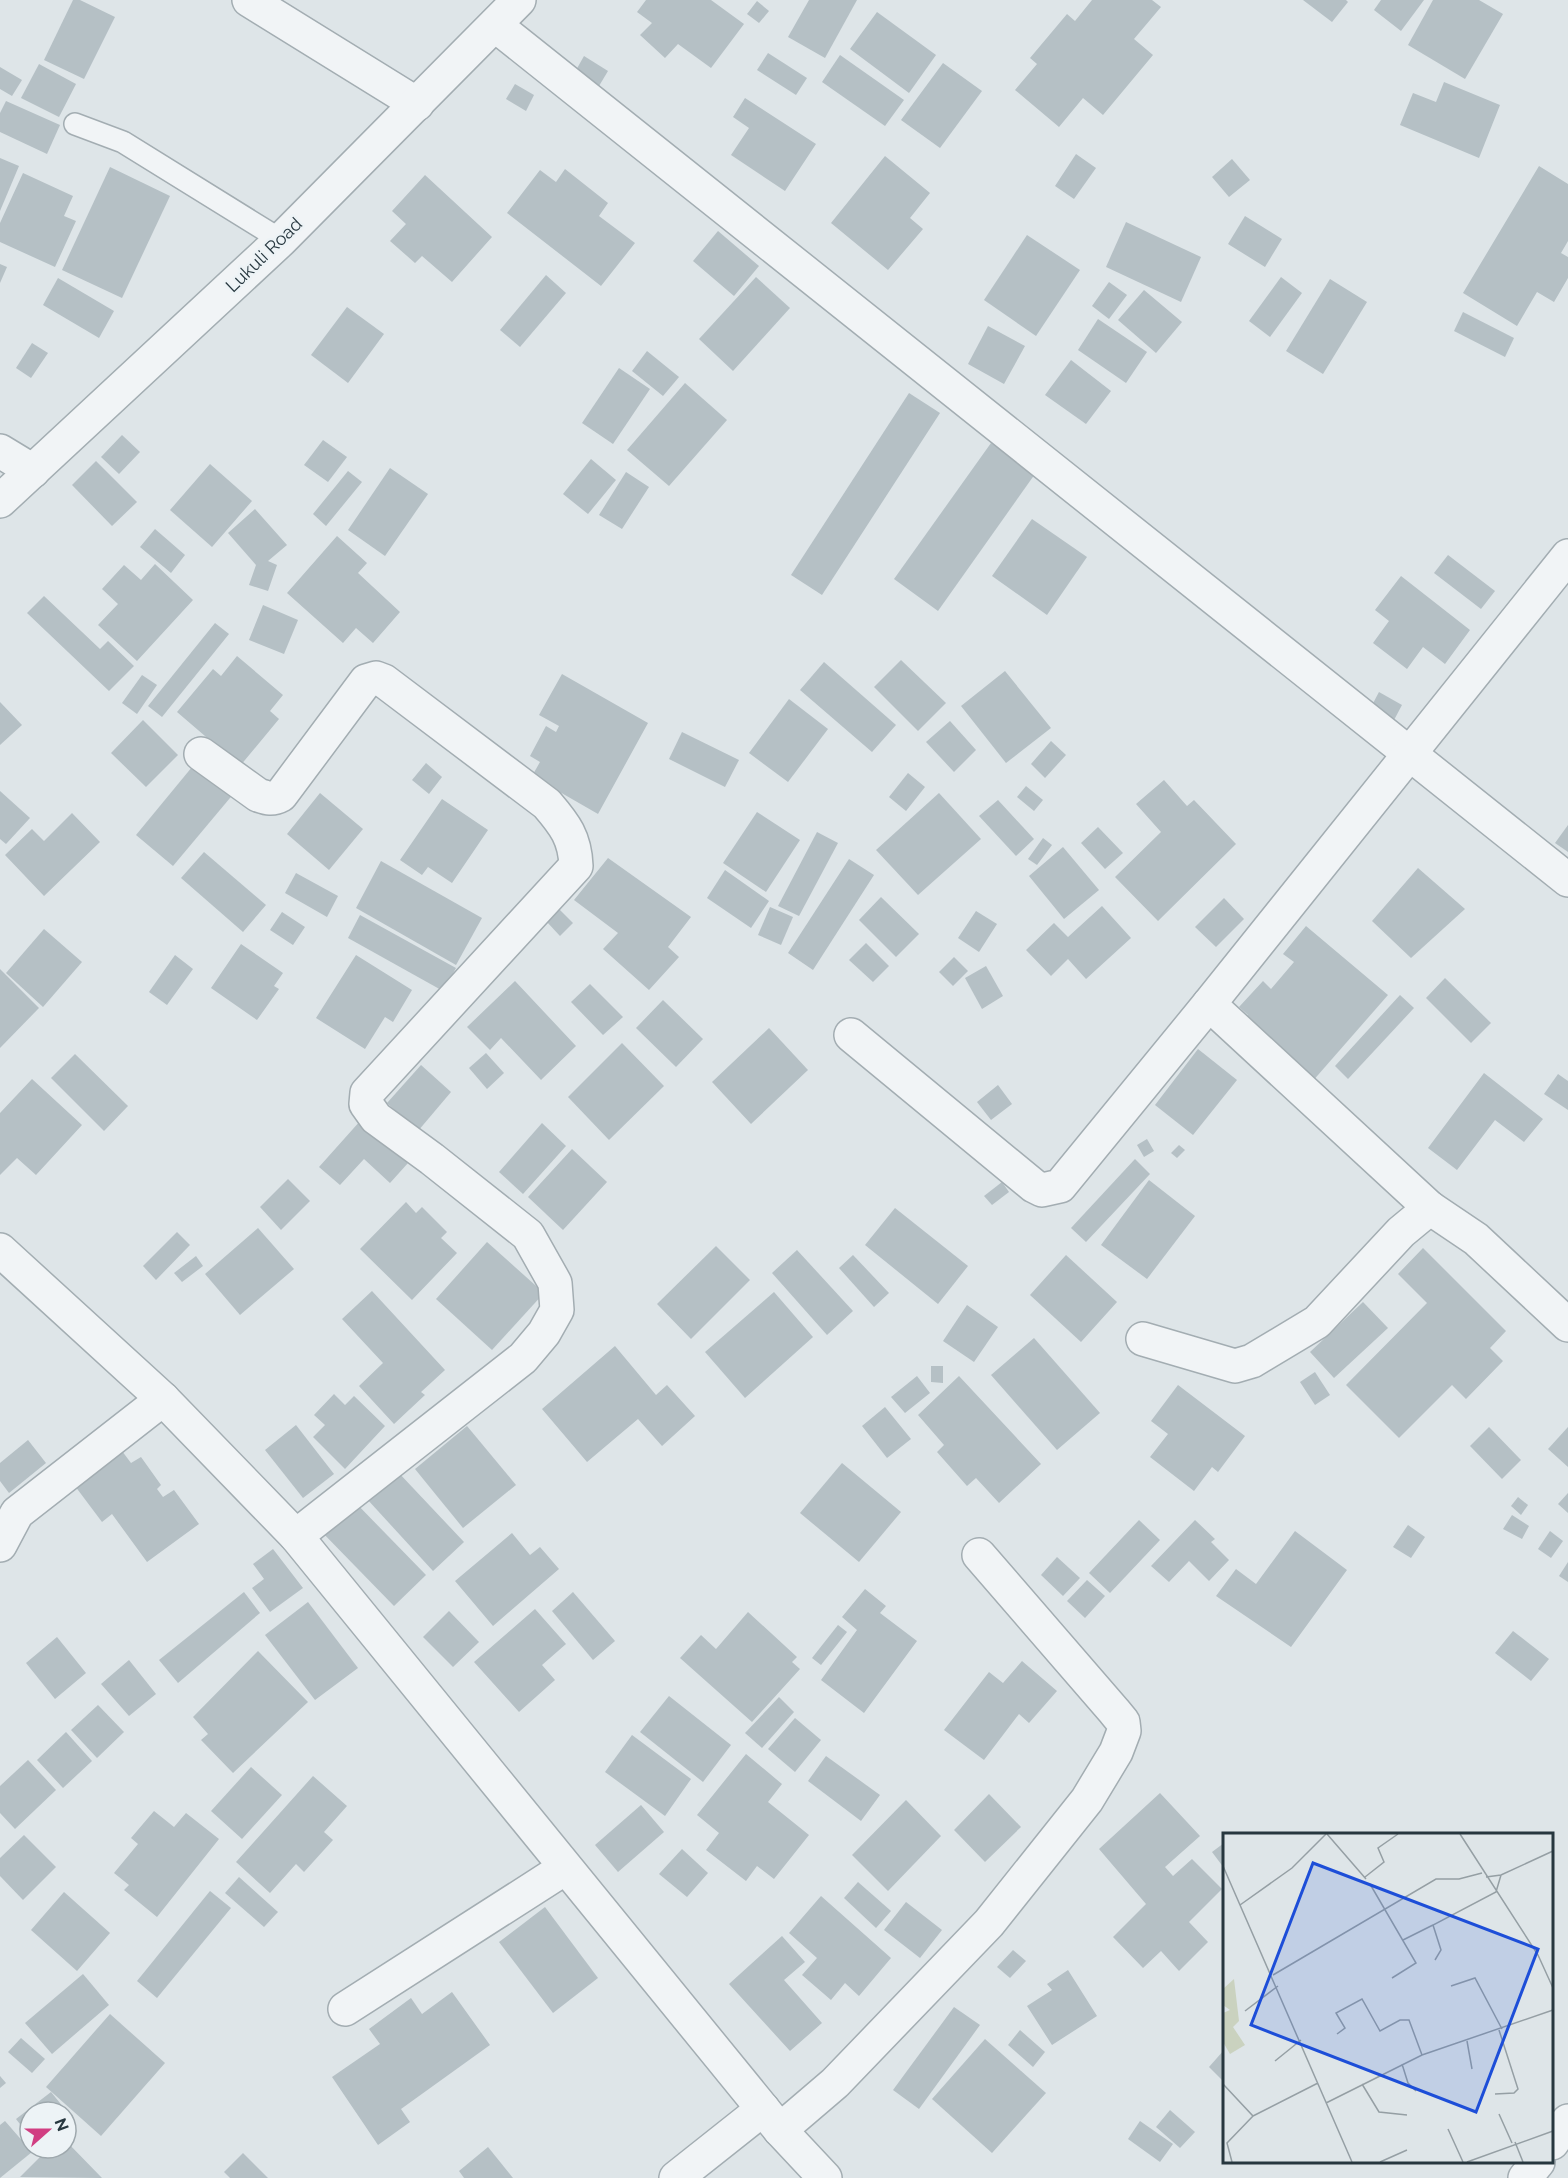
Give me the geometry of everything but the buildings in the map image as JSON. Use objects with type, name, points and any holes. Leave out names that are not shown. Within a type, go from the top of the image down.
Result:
[{"type":"street","points":[[249,0],[417,104]]},
{"type":"street","name":"Lukuli Road","points":[[0,501],[281,240],[519,0]]},
{"type":"street","points":[[495,25],[1568,880]]},
{"type":"street","points":[[0,451],[33,471]]},
{"type":"street","points":[[851,1035],[1034,1186],[1042,1190],[1060,1186],[1568,556]]},
{"type":"street","points":[[201,754],[258,795],[275,798],[281,795],[366,681],[376,678],[384,681],[547,804],[562,821],[575,849],[576,866],[367,1093],[366,1104],[376,1118],[528,1235],[555,1283],[557,1311],[544,1333],[523,1358],[296,1536]]},
{"type":"street","points":[[1209,1004],[1430,1208],[1476,1239],[1568,1325]]},
{"type":"street","points":[[1143,1338],[1235,1366],[1252,1361],[1317,1322],[1401,1232],[1430,1208]]},
{"type":"street","points":[[0,1250],[163,1399],[296,1536],[771,2120],[825,2178]]},
{"type":"street","points":[[0,1545],[17,1513],[163,1399]]},
{"type":"street","points":[[676,2178],[835,2083],[989,1923],[1087,1800],[1116,1752],[1122,1738],[1123,1722],[979,1555]]},
{"type":"street","points":[[345,2009],[565,1868]]},
{"type":"street","points":[[1553,2140],[1568,2121]]},
{"type":"street","points":[[1526,2178],[1537,2163]]},
{"type":"lane","points":[[75,124],[123,142],[281,240]]}]
